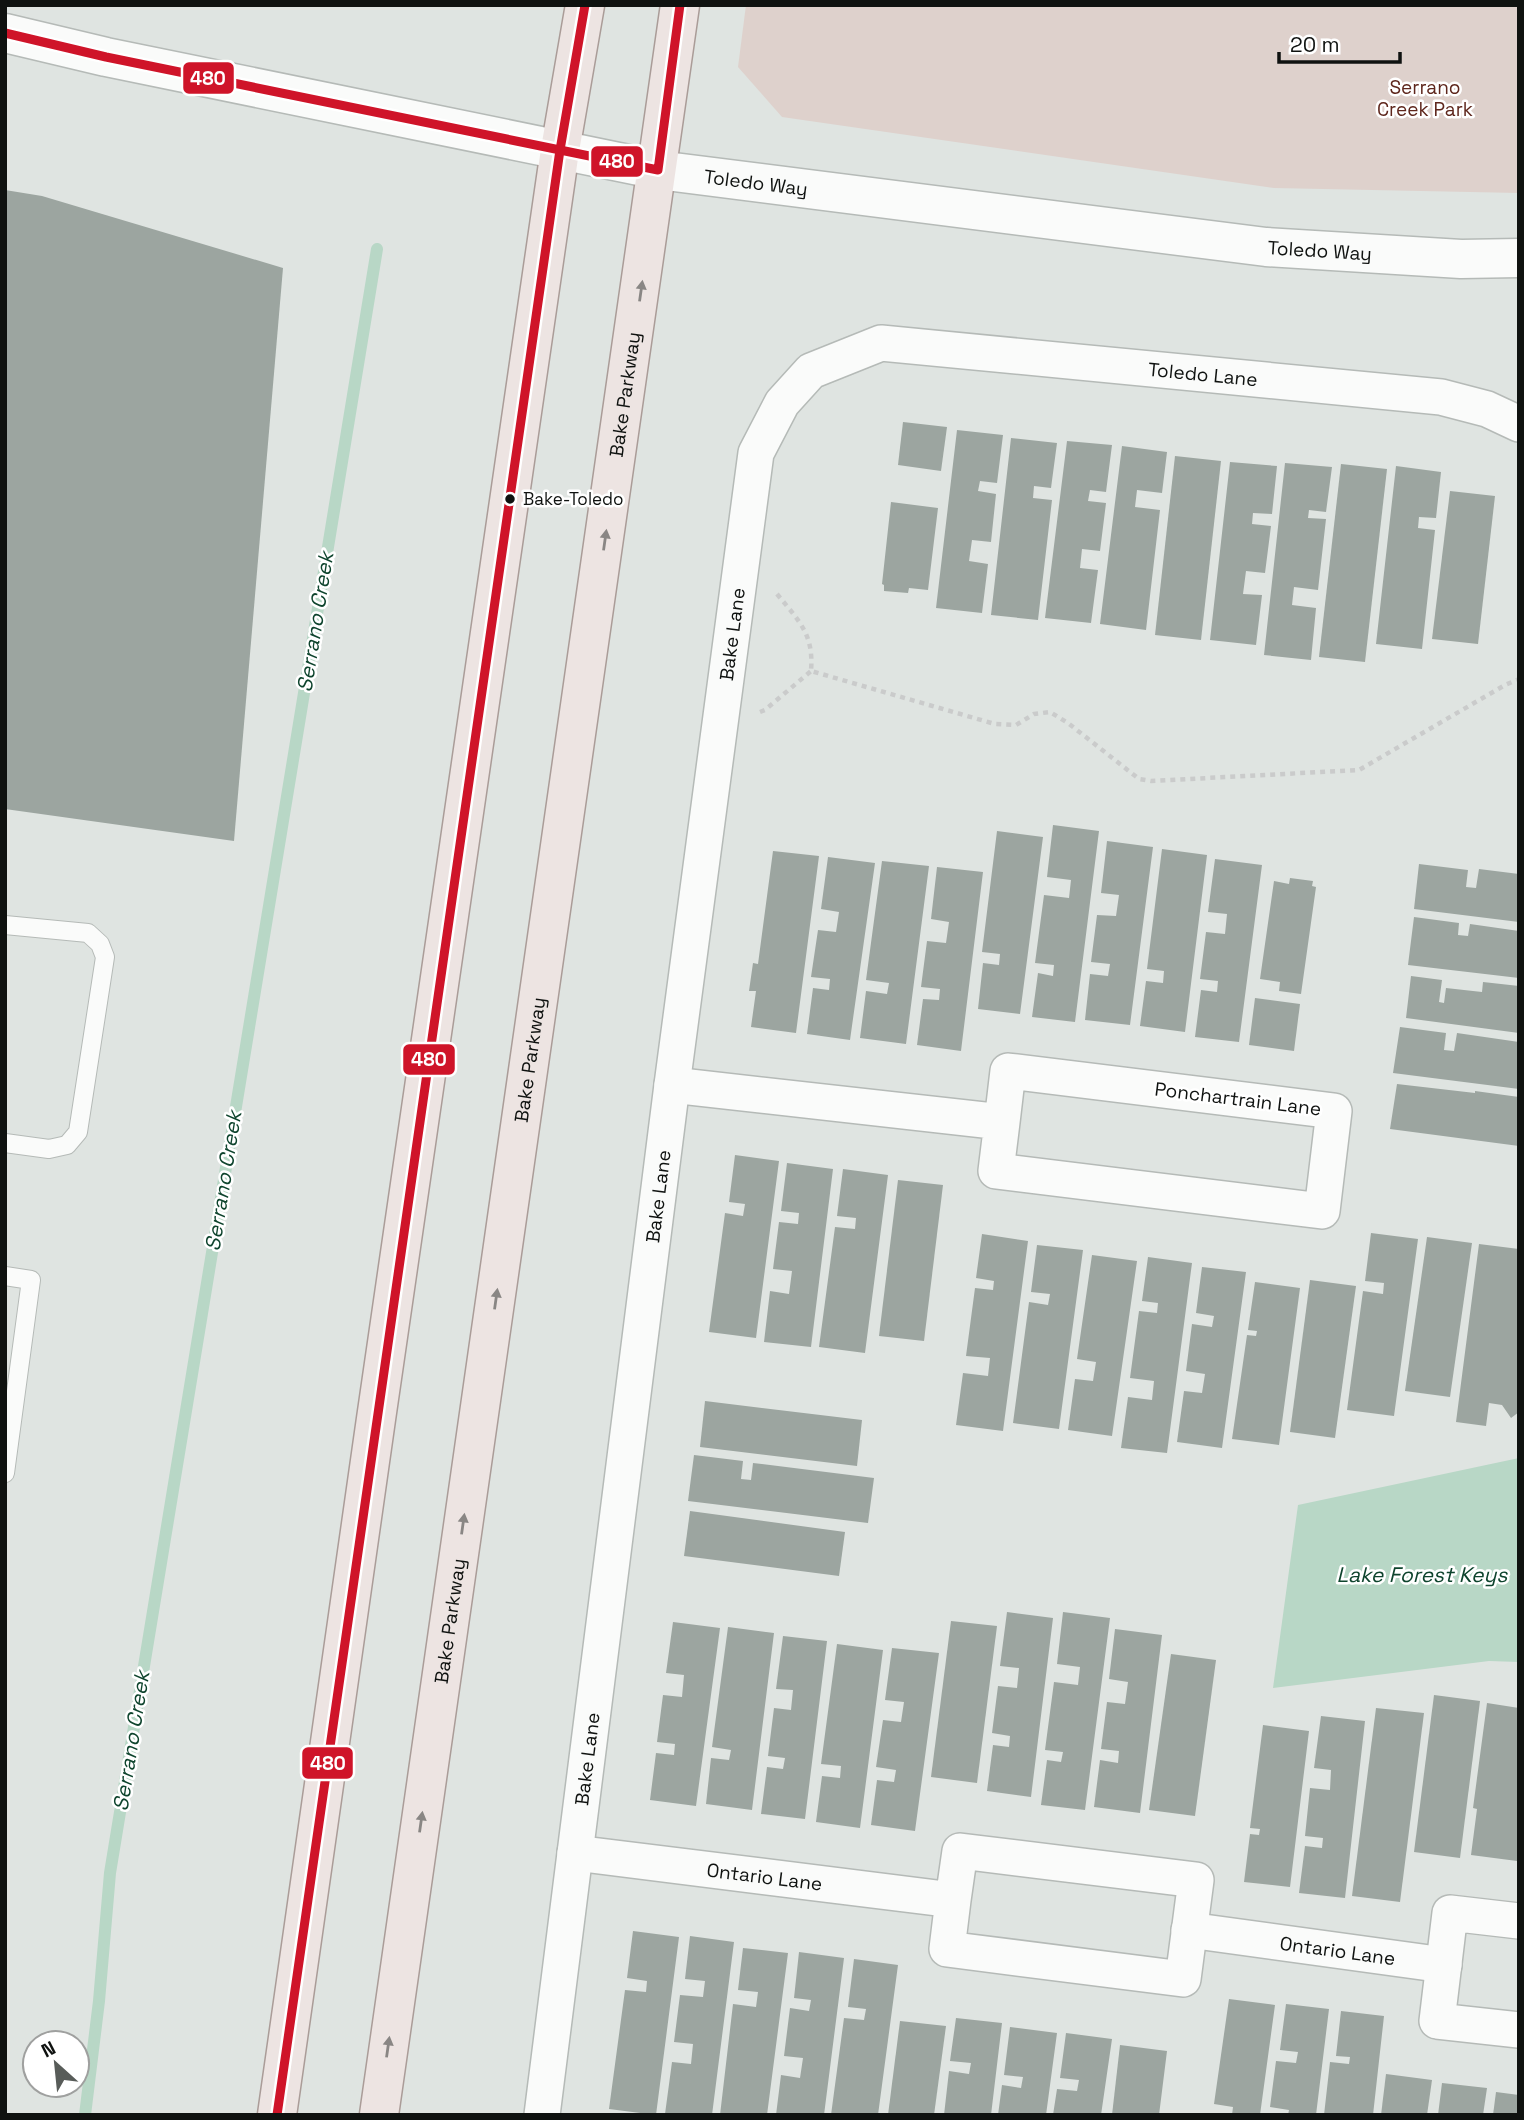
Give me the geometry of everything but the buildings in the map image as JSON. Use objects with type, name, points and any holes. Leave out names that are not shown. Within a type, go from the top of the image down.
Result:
[{"type":"main road","points":[[277,2115],[560,150],[585,5]]},
{"type":"main road","name":"Bake Parkway","points":[[379,2115],[680,5]]},
{"type":"main road","name":"Toledo Way","points":[[5,33],[106,57],[658,170],[1266,247],[1461,259],[1519,258]]},
{"type":"street","name":"Toledo Lane","points":[[881,343],[1441,397],[1487,409],[1519,424]]},
{"type":"street","name":"Bake Lane","points":[[542,2115],[672,1085],[756,453],[782,403],[811,372],[881,343]]},
{"type":"street","name":"Ponchartrain Lane","points":[[1008,1071],[1334,1111],[1322,1211],[996,1171],[1002,1122],[1008,1071]]},
{"type":"street","points":[[672,1085],[1002,1122]]},
{"type":"street","points":[[960,1851],[1196,1880],[1183,1979],[947,1949],[953,1900],[960,1851]]},
{"type":"street","name":"Ontario Lane","points":[[575,1853],[953,1900]]},
{"type":"street","points":[[1519,1921],[1450,1913],[1437,2021],[1519,2030]]},
{"type":"street","name":"Ontario Lane","points":[[1189,1930],[1444,1965]]},
{"type":"lane","points":[[5,925],[88,933],[100,944],[105,957],[78,1132],[67,1145],[49,1149],[5,1143]]},
{"type":"lane","points":[[5,1276],[31,1280],[5,1474]]},
{"type":"path","points":[[724,709],[758,713],[765,710],[811,671],[812,653],[809,640],[776,592],[738,590]]},
{"type":"path","points":[[811,671],[995,724],[1016,725],[1034,714],[1050,712],[1139,779],[1151,781],[1359,770],[1505,685],[1519,680]]},
{"type":"green space","name":"Serrano Creek Park","points":[[746,5],[1519,5],[1519,193],[1274,188],[782,117],[738,67]]},
{"type":"water","name":"Lake Forest Keys","points":[[1519,1458],[1519,1662],[1489,1661],[1273,1688],[1298,1505]]},
{"type":"waterway","name":"Serrano Creek","points":[[85,2115],[99,2001],[110,1873],[377,249]]},
{"type":"transit line","name":"480","points":[[277,2115],[560,150],[585,5]]},
{"type":"transit line","name":"480","points":[[5,33],[106,57],[658,170],[680,5]]},
{"type":"place","name":"Bake-Toledo","points":[[510,499]]}]
